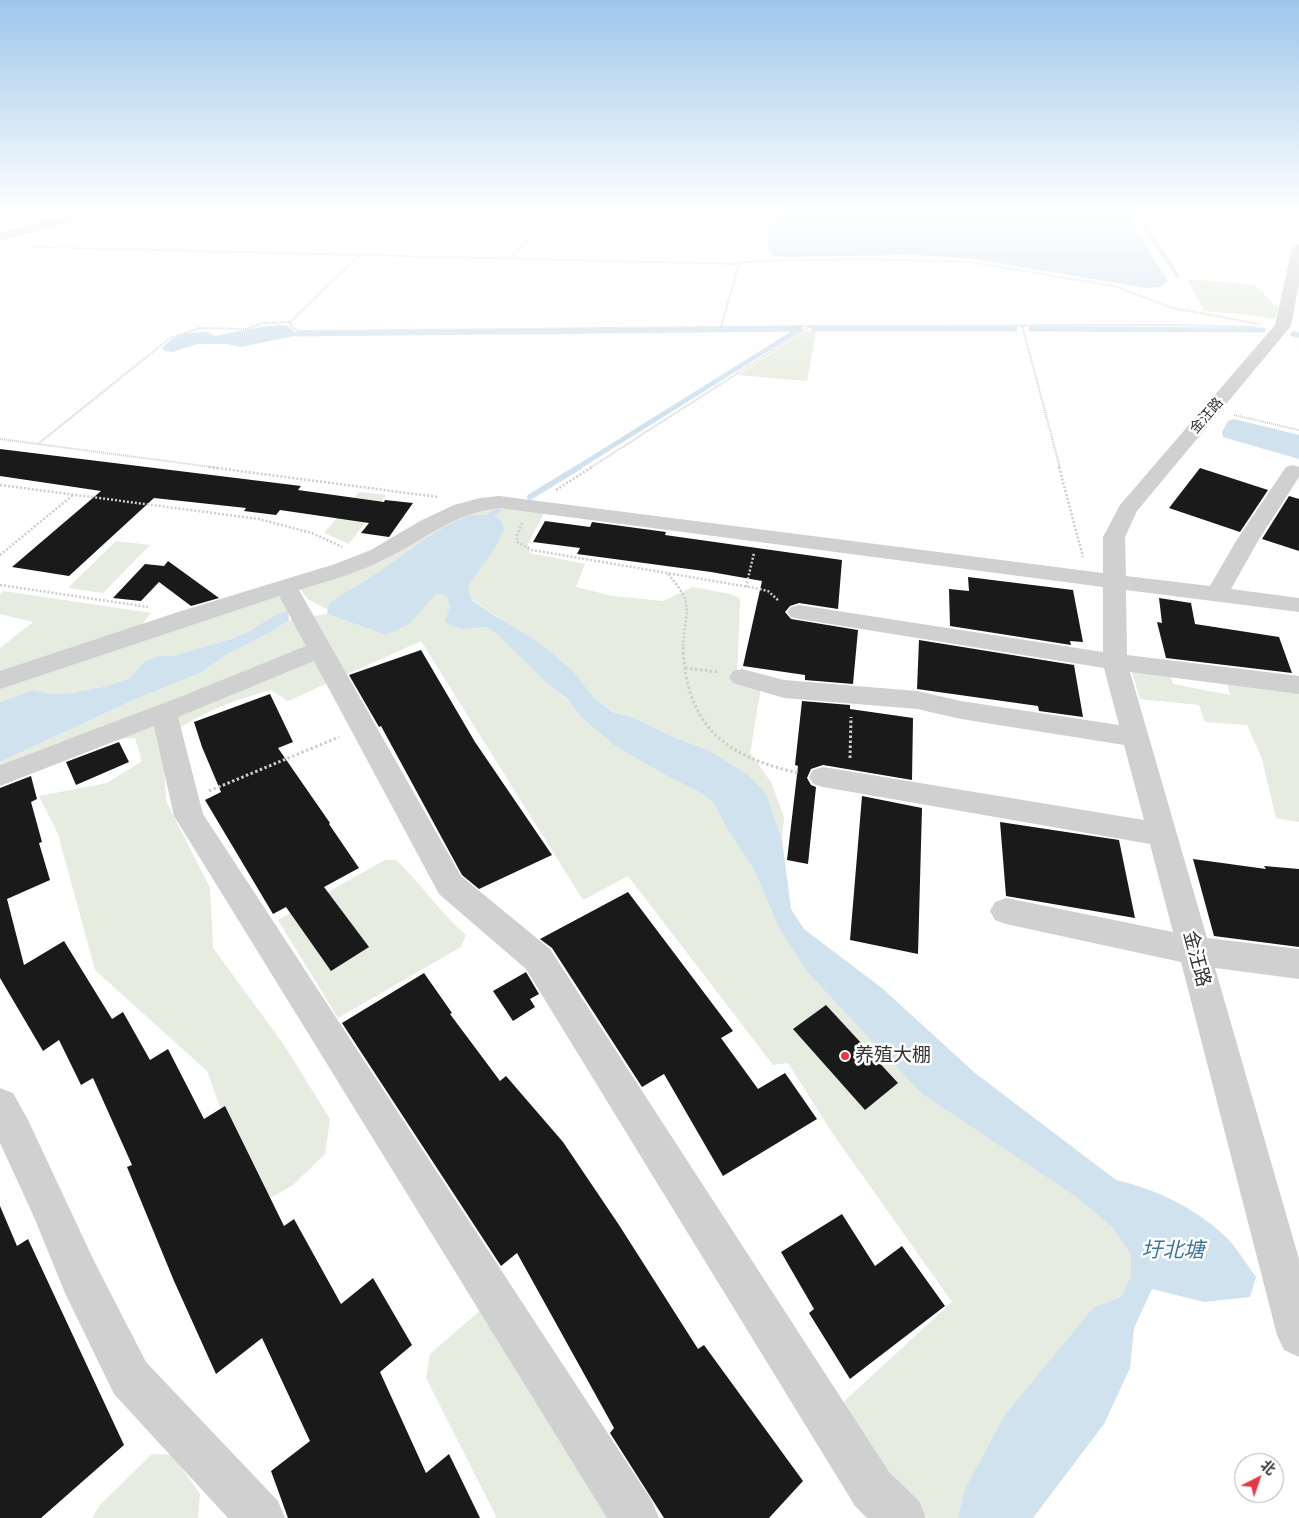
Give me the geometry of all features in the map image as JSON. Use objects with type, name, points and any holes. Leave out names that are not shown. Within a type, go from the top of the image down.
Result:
[{"type":"street","name":"金汪路","points":[[1292,280],[1282,328],[1127,509],[1114,537],[1101,579],[1116,662],[1299,1335]]},
{"type":"street","points":[[1218,594],[1247,541],[1293,471]]},
{"type":"street","points":[[0,680],[362,562],[394,546],[445,516],[481,502],[531,506],[1299,605]]},
{"type":"street","points":[[285,586],[450,885],[538,959],[872,1490],[902,1518]]},
{"type":"street","points":[[799,612],[1116,662],[1299,685]]},
{"type":"street","points":[[0,776],[60,751],[164,713],[320,649]]},
{"type":"street","points":[[742,677],[784,689],[814,693],[852,694],[917,700],[961,710],[1136,738]]},
{"type":"street","points":[[164,713],[190,816],[635,1518]]},
{"type":"street","points":[[836,779],[1163,835]]},
{"type":"street","points":[[1006,912],[1194,952],[1299,964]]},
{"type":"street","points":[[0,1106],[23,1151],[80,1278],[130,1378],[261,1518]]},
{"type":"path","points":[[38,444],[170,338],[200,328],[247,329],[253,325],[266,322],[290,322],[334,280]]},
{"type":"path","points":[[721,327],[734,280]]},
{"type":"path","points":[[1084,280],[1114,286],[1173,308],[1282,328]]},
{"type":"path","points":[[290,322],[292,328],[300,331],[1022,325],[1176,325],[1282,328]]},
{"type":"path","points":[[1022,325],[1101,579]]},
{"type":"path","points":[[799,612],[778,600],[768,591],[545,553],[517,542],[517,535],[531,506],[811,326]]},
{"type":"path","points":[[1212,410],[1299,430]]},
{"type":"path","points":[[0,439],[481,502]]},
{"type":"path","points":[[0,484],[259,519],[312,533],[353,552],[362,562]]},
{"type":"path","points":[[0,556],[73,494]]},
{"type":"path","points":[[746,587],[758,535]]},
{"type":"path","points":[[668,574],[687,596],[690,609],[683,647],[689,692],[698,714],[721,743],[736,754],[774,768],[836,779],[852,694]]},
{"type":"path","points":[[0,585],[154,608],[177,621]]},
{"type":"path","points":[[685,668],[708,670],[742,677]]},
{"type":"path","points":[[186,805],[227,783],[363,727]]},
{"type":"shaded area","points":[[1187,280],[1255,285],[1274,304],[1279,306],[1275,319],[1204,311]]},
{"type":"shaded area","points":[[806,331],[816,331],[807,381],[738,375]]},
{"type":"shaded area","points":[[359,492],[386,495],[349,544],[324,533]]},
{"type":"shaded area","points":[[491,505],[545,511],[528,544],[530,553],[585,564],[576,587],[613,596],[663,601],[693,587],[730,594],[740,598],[737,681],[761,687],[750,753],[771,782],[784,817],[782,840],[766,793],[708,750],[671,736],[632,717],[614,712],[594,698],[574,672],[472,599],[468,586],[498,544],[504,530],[460,519],[329,603],[328,610],[308,599],[300,589],[458,515]]},
{"type":"shaded area","points":[[116,541],[150,545],[103,593],[68,588]]},
{"type":"shaded area","points":[[4,591],[151,613],[138,629],[0,677],[0,648],[33,622],[0,614],[0,594]]},
{"type":"shaded area","points":[[436,594],[448,595],[450,606],[446,621],[472,629],[486,627],[496,633],[570,703],[581,717],[615,746],[699,792],[713,802],[728,830],[753,868],[780,930],[808,973],[922,1094],[1076,1197],[1112,1227],[1131,1255],[1131,1276],[1121,1297],[1094,1307],[964,1491],[958,1518],[928,1518],[890,1482],[839,1406],[952,1302],[831,1131],[788,1063],[773,1065],[628,876],[583,900],[421,641],[288,701],[271,690],[228,704],[189,722],[163,739],[166,801],[210,888],[213,948],[284,1045],[330,1119],[325,1154],[293,1185],[256,1206],[207,1071],[95,970],[58,834],[39,796],[107,783],[142,761],[135,738],[60,742],[0,765],[0,762],[129,702],[200,673],[226,655],[271,632],[289,620],[327,614],[386,635]]},
{"type":"shaded area","points":[[270,597],[280,597],[288,612],[231,639],[172,656],[159,656],[145,661],[130,678],[107,686],[72,693],[50,694],[33,690],[0,702],[0,685]]},
{"type":"shaded area","points":[[1132,672],[1171,677],[1173,684],[1230,695],[1227,682],[1299,691],[1299,822],[1276,818],[1262,759],[1247,725],[1205,722],[1199,705],[1140,699]]},
{"type":"shaded area","points":[[385,860],[396,860],[466,935],[461,947],[338,1018],[278,920]]},
{"type":"shaded area","points":[[483,1308],[614,1518],[494,1518],[496,1516],[426,1378],[430,1354]]},
{"type":"shaded area","points":[[152,1454],[173,1455],[200,1494],[198,1518],[92,1518],[100,1505]]},
{"type":"water","points":[[1098,280],[1168,281],[1161,287],[1146,288]]},
{"type":"water","points":[[280,325],[287,326],[296,333],[294,336],[241,347],[227,344],[198,344],[172,352],[165,351],[162,348],[172,339],[187,333],[207,332],[215,336]]},
{"type":"water","points":[[1234,419],[1299,435],[1299,459],[1223,437],[1222,432],[1228,421]]},
{"type":"water","name":"圩北塘","points":[[471,515],[491,515],[501,520],[504,530],[498,544],[468,586],[472,600],[537,641],[574,672],[594,698],[613,712],[632,717],[671,736],[708,750],[748,775],[766,793],[782,840],[791,909],[804,929],[883,989],[975,1073],[1116,1180],[1146,1189],[1176,1202],[1217,1229],[1232,1243],[1256,1277],[1250,1297],[1204,1302],[1152,1289],[1134,1328],[1130,1368],[1104,1424],[1033,1518],[958,1518],[964,1491],[1005,1415],[1094,1307],[1121,1297],[1131,1276],[1131,1255],[1112,1227],[1076,1197],[922,1094],[808,973],[780,930],[753,868],[728,830],[713,802],[699,792],[615,746],[581,717],[567,699],[544,680],[496,633],[486,627],[459,628],[445,621],[450,606],[447,595],[436,594],[409,624],[386,635],[327,614],[329,603],[373,576],[423,540],[446,526]]},
{"type":"water","points":[[288,612],[289,620],[271,632],[226,655],[200,673],[129,702],[0,762],[0,702],[33,690],[50,694],[72,693],[107,686],[130,678],[145,661],[159,656],[172,656],[231,639],[278,614]]},
{"type":"building","points":[[0,449],[301,486],[298,490],[384,502],[385,500],[413,503],[389,537],[361,533],[369,523],[280,510],[276,515],[244,511],[246,508],[154,498],[69,576],[12,567],[101,491],[0,476]]},
{"type":"building","points":[[1200,468],[1268,490],[1240,532],[1169,508]]},
{"type":"building","points":[[1289,496],[1299,499],[1299,551],[1262,539]]},
{"type":"building","points":[[545,521],[590,527],[592,522],[666,532],[665,535],[842,560],[838,609],[799,603],[790,606],[785,612],[791,619],[858,630],[853,684],[805,680],[805,675],[743,666],[762,581],[711,572],[577,554],[580,548],[533,542]]},
{"type":"building","points":[[168,561],[219,598],[191,606],[159,582],[141,601],[113,598],[145,564],[164,566]]},
{"type":"building","points":[[968,577],[1073,590],[1083,642],[1070,641],[1071,645],[950,626],[949,589],[969,591]]},
{"type":"building","points":[[1159,598],[1191,603],[1195,624],[1279,637],[1292,673],[1166,658],[1157,622],[1162,623]]},
{"type":"building","points":[[919,640],[1074,665],[1083,717],[1039,711],[1038,706],[917,689]]},
{"type":"building","points":[[421,650],[475,742],[552,855],[479,889],[462,875],[381,726],[379,727],[349,675]]},
{"type":"building","points":[[270,694],[293,742],[278,748],[359,868],[324,887],[369,947],[331,971],[286,907],[273,914],[205,800],[221,792],[202,747],[194,722]]},
{"type":"building","points":[[802,701],[850,705],[850,709],[913,718],[912,780],[823,765],[811,769],[807,778],[811,785],[816,787],[808,864],[787,860],[798,766],[795,765]]},
{"type":"building","points":[[119,742],[129,762],[76,785],[66,762]]},
{"type":"building","points":[[31,776],[37,799],[31,802],[42,842],[39,843],[50,880],[7,899],[24,965],[64,941],[112,1019],[123,1012],[150,1060],[168,1049],[204,1119],[225,1106],[284,1226],[294,1219],[341,1304],[373,1278],[412,1345],[380,1372],[426,1473],[449,1454],[480,1518],[288,1518],[271,1471],[310,1441],[262,1338],[216,1374],[174,1281],[127,1167],[132,1165],[93,1078],[81,1085],[59,1040],[43,1051],[0,978],[0,788]]},
{"type":"building","points":[[862,796],[922,808],[918,954],[850,940]]},
{"type":"building","points":[[1000,822],[1119,840],[1135,918],[1006,896]]},
{"type":"building","points":[[1193,859],[1266,869],[1264,866],[1299,869],[1299,947],[1214,936]]},
{"type":"building","points":[[628,892],[733,1031],[721,1038],[758,1089],[785,1073],[817,1119],[723,1176],[664,1074],[642,1087],[552,948],[540,939]]},
{"type":"building","points":[[526,972],[539,994],[530,999],[535,1007],[513,1021],[493,991]]},
{"type":"building","points":[[424,973],[452,1013],[450,1014],[500,1081],[506,1076],[563,1142],[619,1225],[698,1349],[704,1345],[803,1481],[769,1518],[664,1518],[610,1433],[614,1428],[517,1253],[501,1266],[342,1023]]},
{"type":"building","name":"养殖大棚","points":[[826,1005],[898,1083],[865,1110],[793,1029]]},
{"type":"building","points":[[0,1206],[17,1246],[28,1239],[124,1445],[41,1518],[0,1518]]},
{"type":"building","points":[[842,1214],[875,1266],[902,1246],[945,1306],[850,1379],[809,1313],[814,1309],[781,1252]]},
{"type":"waterway","points":[[295,334],[800,329]]},
{"type":"waterway","points":[[814,329],[1015,329]]},
{"type":"waterway","points":[[1031,329],[1263,330]]},
{"type":"waterway","points":[[577,468],[798,330]]},
{"type":"waterway","points":[[1293,334],[1299,335]]},
{"type":"waterway","points":[[530,497],[579,467]]},
{"type":"waterway","points":[[491,515],[498,511]]},
{"type":"place","name":"养殖大棚","points":[[845,1056]]}]
